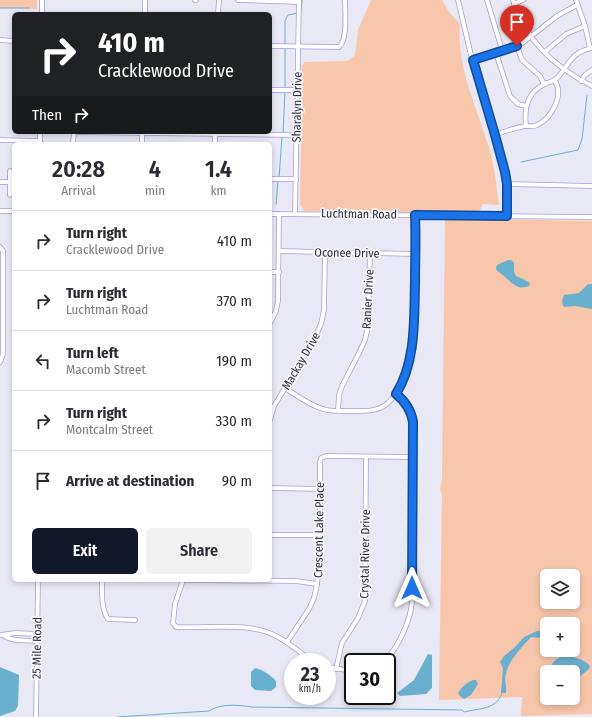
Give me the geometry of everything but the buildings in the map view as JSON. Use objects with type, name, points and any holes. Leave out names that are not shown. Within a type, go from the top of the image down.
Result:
[{"type":"street","points":[[42,0],[42,12]]},
{"type":"street","points":[[145,0],[145,12]]},
{"type":"street","points":[[218,12],[219,0]]},
{"type":"street","points":[[238,0],[299,1]]},
{"type":"street","points":[[272,46],[339,47],[343,43],[344,36],[345,0]]},
{"type":"street","points":[[458,0],[507,184],[507,216]]},
{"type":"street","points":[[487,0],[502,50]]},
{"type":"street","points":[[524,0],[514,2],[520,19],[531,36],[563,69],[581,81],[592,86]]},
{"type":"street","name":"Sharalyn Drive","points":[[295,214],[299,1]]},
{"type":"street","points":[[473,60],[517,46],[577,2],[591,48],[575,55],[555,81],[544,84],[532,95],[526,106],[526,126]]},
{"type":"street","points":[[545,52],[566,34],[585,26]]},
{"type":"street","points":[[0,40],[12,41]]},
{"type":"street","points":[[517,46],[522,60],[540,76],[544,84]]},
{"type":"street","points":[[496,53],[510,96],[518,104],[526,106]]},
{"type":"street","points":[[581,81],[585,75],[592,70]]},
{"type":"street","points":[[495,135],[526,126],[537,125],[549,116],[558,97],[558,85],[555,81]]},
{"type":"street","points":[[272,90],[298,90]]},
{"type":"street","points":[[256,134],[297,135]]},
{"type":"street","points":[[0,140],[40,142]]},
{"type":"street","points":[[10,171],[10,195]]},
{"type":"street","points":[[272,179],[296,179]]},
{"type":"street","points":[[0,182],[10,182]]},
{"type":"street","points":[[507,184],[592,186]]},
{"type":"street","points":[[0,211],[12,211]]},
{"type":"street","name":"Luchtman Road","points":[[272,214],[592,217]]},
{"type":"street","points":[[272,319],[276,311],[278,301],[279,214]]},
{"type":"street","points":[[286,388],[318,408],[325,410],[370,411],[389,403],[396,394],[405,374],[412,346],[414,330],[415,215]]},
{"type":"street","points":[[0,247],[3,251],[3,354],[0,362]]},
{"type":"street","name":"Oconee Drive","points":[[279,251],[415,254]]},
{"type":"street","name":"Mackay Drive","points":[[272,405],[286,388],[322,324],[324,310],[325,253]]},
{"type":"street","name":"Ranier Drive","points":[[338,410],[342,386],[365,340],[368,326],[370,253]]},
{"type":"street","points":[[272,272],[279,272]]},
{"type":"street","points":[[391,653],[407,624],[411,608],[413,426],[411,414],[403,401],[396,394]]},
{"type":"street","name":"Crescent Lake Place","points":[[287,642],[309,609],[314,598],[317,584],[320,561],[321,458],[326,456],[366,457]]},
{"type":"street","points":[[366,457],[413,457]]},
{"type":"street","name":"Crystal River Drive","points":[[336,669],[342,643],[358,618],[365,602],[366,457]]},
{"type":"street","points":[[272,488],[320,489]]},
{"type":"street","points":[[272,535],[320,535]]},
{"type":"street","points":[[272,581],[296,581],[317,584]]},
{"type":"street","name":"25 Mile Road","points":[[36,717],[38,582]]},
{"type":"street","points":[[102,582],[103,602],[108,619],[135,620]]},
{"type":"street","points":[[184,582],[175,604],[173,620],[176,627],[243,628],[260,630],[287,642],[302,653]]},
{"type":"street","points":[[1,635],[16,633],[37,634]]},
{"type":"street","points":[[16,633],[16,640]]},
{"type":"street","points":[[1,635],[16,640],[37,641]]},
{"type":"street","points":[[336,669],[344,670]]},
{"type":"shaded area","points":[[0,0],[37,0],[37,9],[0,8]]},
{"type":"shaded area","points":[[371,0],[442,0],[449,12],[460,24],[461,56],[464,71],[491,155],[499,205],[483,204],[478,214],[304,211],[300,204],[302,67],[304,62],[347,61],[355,56],[358,30]]},
{"type":"shaded area","points":[[445,218],[592,221],[592,714],[521,716],[522,697],[439,700],[442,494],[440,490],[442,478]]},
{"type":"water","points":[[511,260],[514,263],[514,272],[516,276],[529,282],[530,285],[525,287],[516,286],[497,271],[497,265]]},
{"type":"water","points":[[588,284],[592,284],[592,309],[575,306],[563,306],[562,301],[564,295],[579,293]]},
{"type":"water","points":[[537,631],[540,631],[540,638],[531,637],[509,664],[505,677],[506,693],[501,693],[503,668],[500,662],[504,656],[524,637]]},
{"type":"water","points":[[428,654],[432,655],[432,688],[426,694],[400,696],[397,693],[414,680]]},
{"type":"water","points":[[574,657],[590,666],[589,669],[580,676],[580,665],[552,665],[558,658]]},
{"type":"water","points":[[0,667],[19,675],[18,706],[15,711],[0,716]]},
{"type":"water","points":[[255,668],[264,671],[276,681],[276,687],[271,691],[255,690],[251,686],[251,672]]},
{"type":"water","points":[[476,680],[478,684],[471,695],[464,699],[458,693],[464,685]]},
{"type":"waterway","points":[[301,10],[302,0]]},
{"type":"waterway","points":[[0,8],[29,8]]},
{"type":"waterway","points":[[285,44],[285,21],[288,15],[298,13]]},
{"type":"waterway","points":[[285,47],[285,88]]},
{"type":"waterway","points":[[283,134],[285,91]]},
{"type":"waterway","points":[[521,162],[578,150],[582,139],[587,95]]},
{"type":"waterway","points":[[279,178],[282,137]]},
{"type":"waterway","points":[[276,204],[278,181]]},
{"type":"waterway","points":[[117,717],[209,711],[214,708],[230,705],[252,707],[462,710],[464,712],[481,709],[492,705],[496,703],[502,693]]},
{"type":"route","points":[[412,588],[413,422],[408,408],[396,394],[405,374],[409,360],[414,330],[415,215],[507,216],[507,184],[505,172],[473,60],[517,46]]}]
